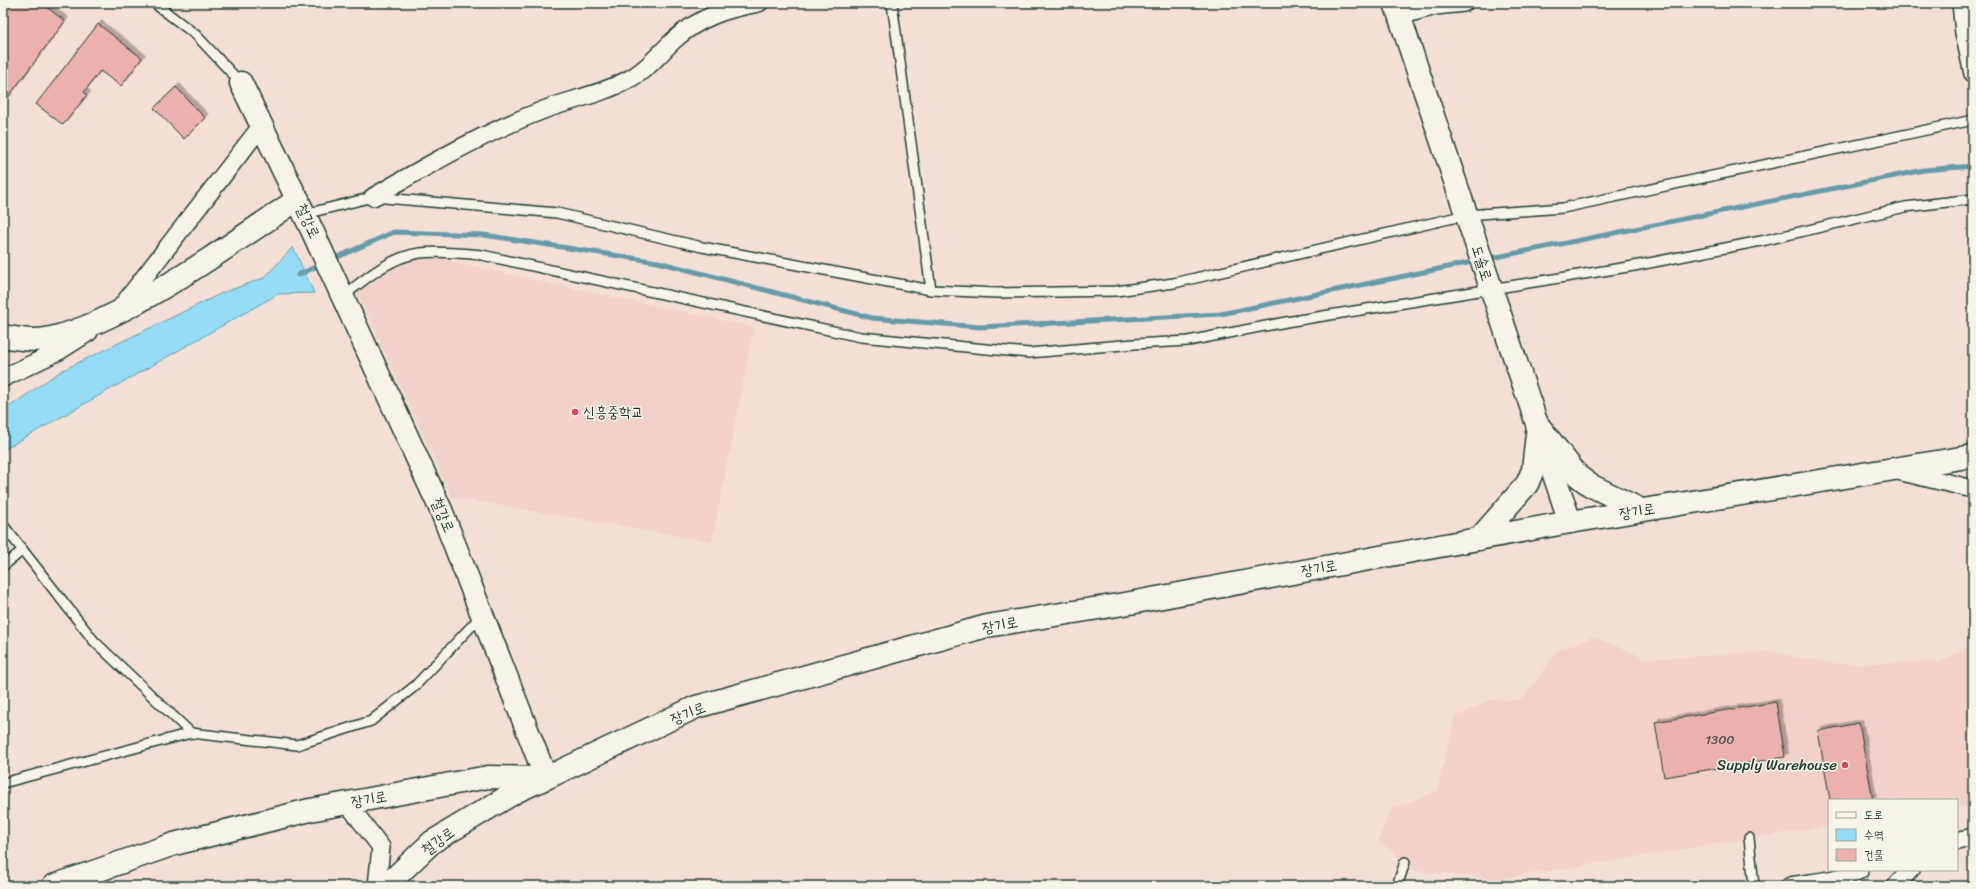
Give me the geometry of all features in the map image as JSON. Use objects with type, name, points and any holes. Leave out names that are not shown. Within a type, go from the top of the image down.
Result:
[{"type":"main road","name":"도솔로","points":[[1397,9],[1570,522]]},
{"type":"main road","name":"철강로","points":[[241,82],[305,214],[441,510],[546,778],[517,791],[432,842],[386,886]]},
{"type":"main road","points":[[3,336],[25,340],[50,338],[70,333],[116,314],[305,214]]},
{"type":"main road","points":[[1538,425],[1578,476],[1590,485],[1641,510]]},
{"type":"main road","points":[[1478,539],[1527,484],[1532,470],[1538,425]]},
{"type":"main road","name":"장기로","points":[[53,886],[174,844],[310,810],[488,777],[546,778],[696,708],[987,626],[1130,603],[1570,522],[1973,456]]},
{"type":"street","points":[[373,197],[458,148],[546,110],[605,90],[632,78],[654,61],[674,40],[697,21],[715,13],[758,3]]},
{"type":"street","points":[[1397,9],[1464,3]]},
{"type":"street","points":[[1961,3],[1964,33],[1973,74]]},
{"type":"street","points":[[3,378],[59,351],[116,314],[262,125]]},
{"type":"street","points":[[1892,469],[1973,489]]},
{"type":"street","points":[[347,803],[381,847],[377,886]]},
{"type":"street","points":[[1958,841],[1973,837]]},
{"type":"street","points":[[1896,886],[1909,871]]},
{"type":"street","points":[[1790,886],[1858,874]]},
{"type":"lane","points":[[154,3],[196,34],[241,82]]},
{"type":"lane","points":[[892,3],[931,290]]},
{"type":"lane","points":[[305,214],[373,197],[557,213],[702,247],[931,290],[997,293],[1116,291],[1174,283],[1469,222],[1563,208],[1973,120]]},
{"type":"lane","points":[[341,293],[399,259],[419,253],[443,252],[482,255],[646,289],[862,337],[1029,353],[1188,341],[1489,285],[1634,266],[1758,242],[1906,207],[1973,198]]},
{"type":"lane","points":[[3,525],[94,641],[191,733]]},
{"type":"lane","points":[[3,566],[23,550]]},
{"type":"lane","points":[[3,783],[191,733],[297,745],[371,721],[415,686],[482,615]]},
{"type":"lane","points":[[1749,838],[1754,886]]},
{"type":"lane","points":[[1397,886],[1405,862]]},
{"type":"shaded area","name":"신흥중학교","points":[[415,254],[754,327],[712,542],[452,497],[356,290]]},
{"type":"shaded area","points":[[1592,637],[1628,650],[1644,659],[1771,652],[1834,664],[1941,662],[1973,644],[1973,806],[1958,808],[1958,799],[1828,799],[1828,826],[1499,879],[1416,871],[1378,840],[1391,810],[1437,791],[1455,717],[1491,700],[1522,700],[1557,651]]},
{"type":"water","points":[[293,247],[314,293],[278,294],[3,450],[3,411],[61,371],[222,293],[264,278]]},
{"type":"building","points":[[3,3],[41,3],[65,21],[3,104]]},
{"type":"building","points":[[98,24],[142,58],[121,86],[100,71],[84,92],[87,95],[63,125],[36,104]]},
{"type":"building","points":[[176,87],[205,118],[184,139],[154,108]]},
{"type":"building","points":[[1776,702],[1785,757],[1664,777],[1655,722]]},
{"type":"building","name":"Supply Warehouse","points":[[1859,723],[1873,799],[1830,799],[1818,731]]},
{"type":"waterway","points":[[1487,259],[1924,170],[1973,166]]},
{"type":"waterway","points":[[331,260],[394,232],[484,235],[658,262],[872,318],[980,327],[1221,314],[1477,261]]},
{"type":"waterway","points":[[298,275],[322,264]]},
{"type":"place","name":"신흥중학교","points":[[575,412]]},
{"type":"place","name":"Supply Warehouse","points":[[1845,765]]}]
